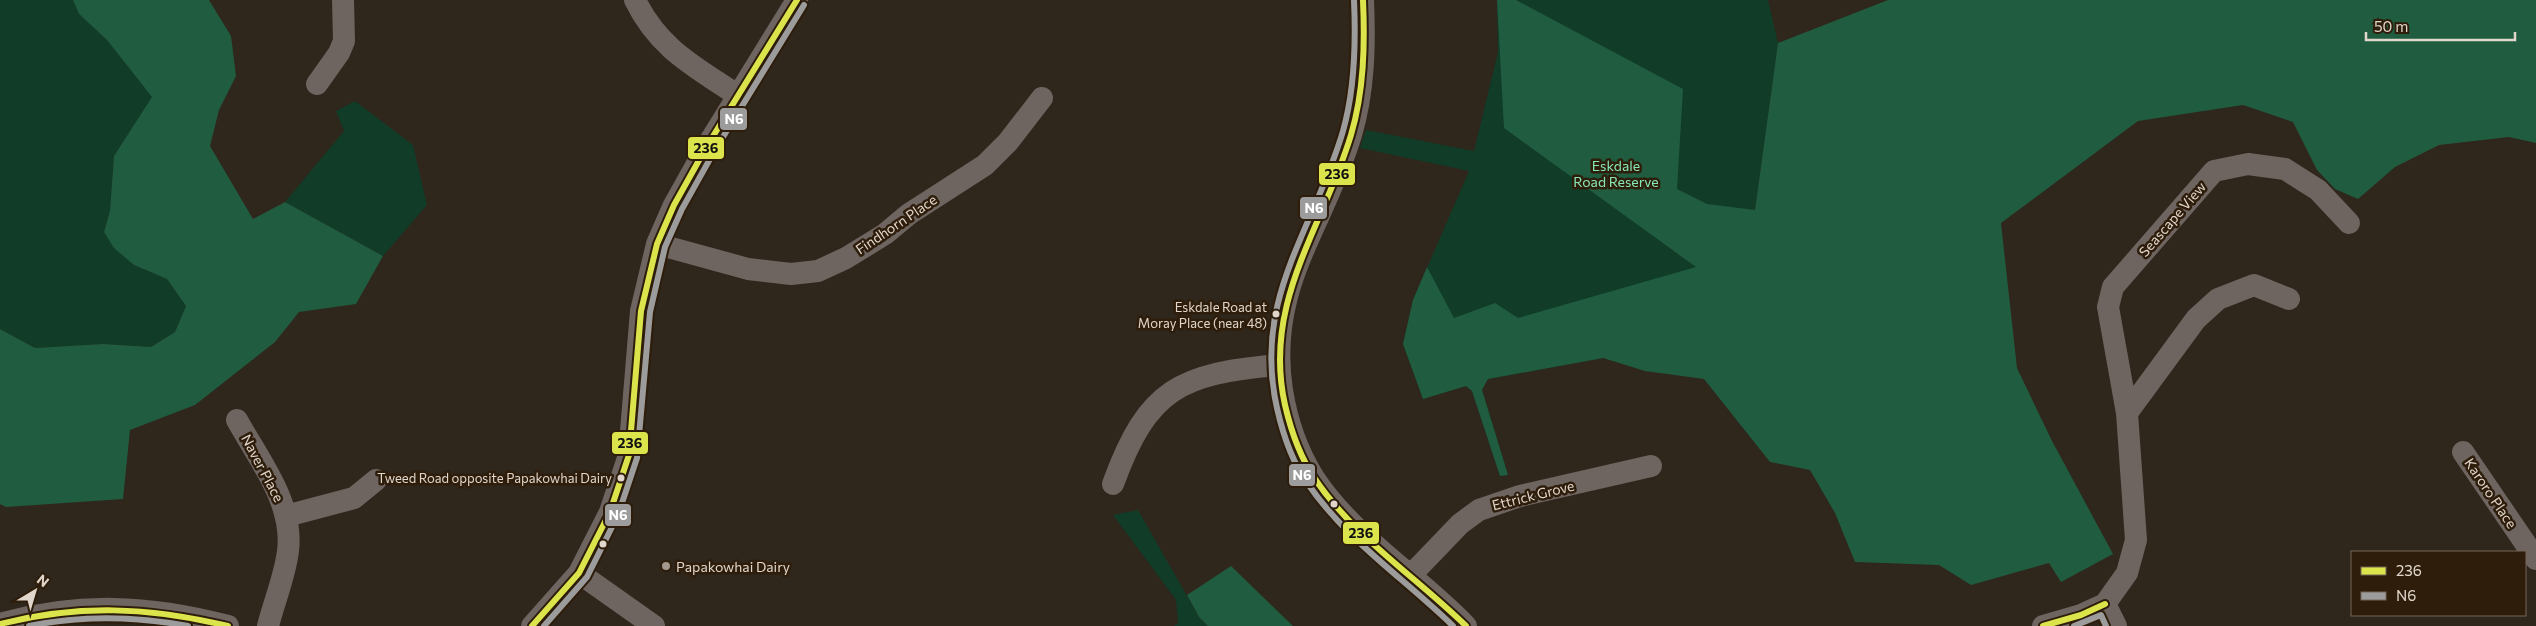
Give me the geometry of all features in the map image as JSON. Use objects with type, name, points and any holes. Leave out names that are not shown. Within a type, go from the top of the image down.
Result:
[{"type":"street","points":[[317,84],[339,53],[344,41],[343,0]]},
{"type":"street","points":[[635,0],[648,24],[671,50],[737,96]]},
{"type":"street","points":[[532,626],[579,573],[610,512],[628,455],[641,310],[657,244],[679,196],[737,96],[797,0]]},
{"type":"street","points":[[1363,0],[1364,66],[1359,102],[1341,162],[1292,275],[1282,308],[1278,365],[1285,411],[1292,435],[1314,478],[1325,493],[1360,529],[1466,626]]},
{"type":"street","name":"Findhorn Place","points":[[657,244],[748,269],[791,274],[818,271],[846,258],[885,234],[909,214],[985,165],[1008,142],[1042,98]]},
{"type":"street","name":"Seascape View","points":[[2105,604],[2127,573],[2136,540],[2127,413],[2108,307],[2113,287],[2214,171],[2248,164],[2284,170],[2318,190],[2349,223]]},
{"type":"street","points":[[2127,413],[2196,319],[2218,299],[2254,285],[2290,299]]},
{"type":"street","points":[[1113,484],[1134,435],[1150,412],[1170,393],[1188,381],[1206,375],[1234,369],[1278,365]]},
{"type":"street","name":"Naver Place","points":[[237,420],[281,498],[286,516],[288,551],[268,626]]},
{"type":"street","name":"Karoro Place","points":[[2462,452],[2536,559]]},
{"type":"street","name":"Ettrick Grove","points":[[1410,576],[1460,524],[1479,510],[1520,496],[1651,466]]},
{"type":"street","name":"Naver Place","points":[[286,516],[354,498],[376,480]]},
{"type":"street","points":[[579,573],[654,626]]},
{"type":"street","points":[[2043,626],[2081,615],[2105,604],[2116,626]]},
{"type":"street","points":[[0,624],[28,616],[89,608],[161,612],[228,626]]},
{"type":"green space","points":[[0,0],[73,0],[79,14],[107,40],[153,97],[114,156],[110,211],[104,232],[134,265],[167,279],[186,306],[175,332],[151,347],[103,344],[35,348],[0,329]]},
{"type":"green space","points":[[73,0],[209,0],[231,36],[236,76],[219,110],[210,146],[253,219],[285,202],[383,256],[356,304],[299,312],[275,342],[195,405],[130,430],[123,499],[6,507],[0,504],[0,329],[35,348],[103,344],[151,347],[175,332],[186,306],[167,279],[134,265],[114,248],[104,232],[110,211],[114,156],[152,97],[107,40],[79,14]]},
{"type":"green space","name":"Eskdale Road Reserve","points":[[1497,0],[1768,0],[1778,43],[1749,253],[1603,358],[1487,379],[1482,390],[1508,475],[1500,476],[1472,391],[1466,386],[1423,399],[1403,344],[1413,300],[1469,171],[1360,148],[1366,130],[1474,151],[1498,52]]},
{"type":"green space","points":[[1497,0],[1516,0],[1683,89],[1677,189],[1707,204],[1755,210],[1778,43],[1888,0],[2536,0],[2536,143],[2509,137],[2439,145],[2395,167],[2358,199],[2335,189],[2317,170],[2293,122],[2243,105],[2138,121],[2001,223],[2017,368],[2051,439],[2113,554],[2061,582],[2049,563],[1971,585],[1939,565],[1855,562],[1835,513],[1810,470],[1770,462],[1704,379],[1645,371],[1603,358],[1488,379],[1482,390],[1508,475],[1500,476],[1472,391],[1466,386],[1423,399],[1403,344],[1413,300],[1427,267],[1454,318],[1495,303],[1518,318],[1696,267],[1504,128]]},
{"type":"green space","points":[[355,101],[413,145],[427,205],[383,256],[285,202],[344,131],[336,111]]},
{"type":"green space","points":[[1138,510],[1199,617],[1208,626],[1174,626],[1178,623],[1176,600],[1113,515]]},
{"type":"green space","points":[[1231,566],[1293,626],[1208,626],[1199,617],[1187,595]]},
{"type":"transit line","name":"236","points":[[532,626],[579,573],[610,512],[629,455],[641,311],[657,244],[674,205],[707,146],[797,0]]},
{"type":"transit line","name":"N6","points":[[1354,0],[1354,66],[1350,99],[1343,131],[1331,167],[1290,265],[1279,298],[1273,332],[1271,369],[1277,408],[1285,438],[1302,476],[1323,505],[1358,542],[1453,626]]},
{"type":"transit line","name":"236","points":[[1363,0],[1363,68],[1359,102],[1351,135],[1299,266],[1288,299],[1282,332],[1280,368],[1285,405],[1300,453],[1315,479],[1331,500],[1348,520],[1386,556],[1466,626]]},
{"type":"transit line","name":"N6","points":[[544,626],[587,577],[618,515],[637,458],[650,312],[665,247],[682,209],[715,150],[804,5]]},
{"type":"transit line","name":"236","points":[[2043,626],[2081,615],[2105,604]]},
{"type":"transit line","name":"236","points":[[0,624],[58,613],[114,610],[170,615],[228,626]]},
{"type":"transit line","name":"N6","points":[[2074,626],[2101,615],[2106,626]]},
{"type":"transit line","name":"N6","points":[[29,626],[49,622],[108,618],[148,620],[188,626]]},
{"type":"place","name":"Eskdale Road at Moray Place (near 48)","points":[[1276,314]]},
{"type":"place","name":"Tweed Road opposite Papakowhai Dairy","points":[[621,478]]},
{"type":"place","name":"Papakowhai Dairy","points":[[666,566]]}]
